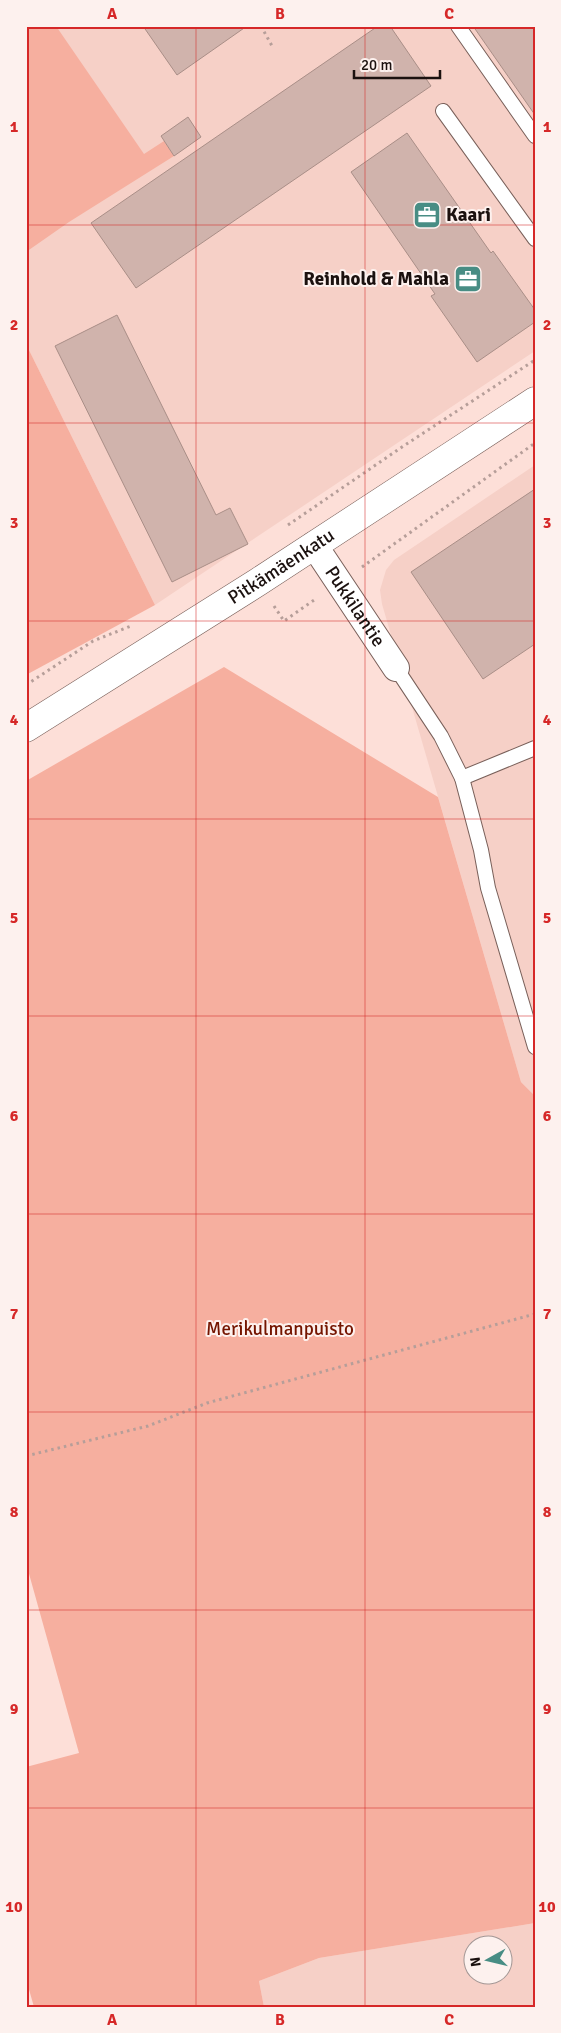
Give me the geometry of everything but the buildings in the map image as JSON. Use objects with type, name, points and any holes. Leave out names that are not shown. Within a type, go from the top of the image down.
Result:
[{"type":"street","name":"Pitkämäenkatu","points":[[26,728],[535,402]]},
{"type":"street","name":"Pukkilantie","points":[[314,545],[396,668]]},
{"type":"lane","points":[[458,26],[535,136]]},
{"type":"lane","points":[[443,111],[535,239]]},
{"type":"lane","points":[[396,668],[441,736],[462,778],[481,850],[488,888],[535,1047]]},
{"type":"lane","points":[[462,778],[535,748]]},
{"type":"path","points":[[261,26],[272,46]]},
{"type":"path","points":[[286,527],[402,447],[535,360]]},
{"type":"path","points":[[284,621],[339,584],[535,443]]},
{"type":"path","points":[[26,685],[93,641],[137,624]]},
{"type":"path","points":[[26,1456],[148,1426],[208,1403],[535,1314]]},
{"type":"shaded area","points":[[26,26],[535,26],[535,351],[155,605],[26,344]]},
{"type":"shaded area","points":[[535,465],[535,1096],[521,1082],[382,604],[380,590],[386,570],[394,560]]},
{"type":"shaded area","points":[[535,1923],[535,2007],[264,2007],[259,1981],[319,1958]]},
{"type":"green space","points":[[26,26],[56,26],[144,154],[164,141],[174,156],[69,222],[26,252]]},
{"type":"green space","points":[[26,344],[155,605],[26,675]]},
{"type":"green space","name":"Merikulmanpuisto","points":[[224,667],[438,797],[521,1082],[535,1096],[535,1923],[319,1958],[259,1981],[264,2007],[34,2007],[26,1979],[26,1767],[79,1753],[26,1563],[26,781]]},
{"type":"place","name":"Kaari","points":[[427,215]]},
{"type":"place","name":"Reinhold & Mahla","points":[[468,279]]}]
